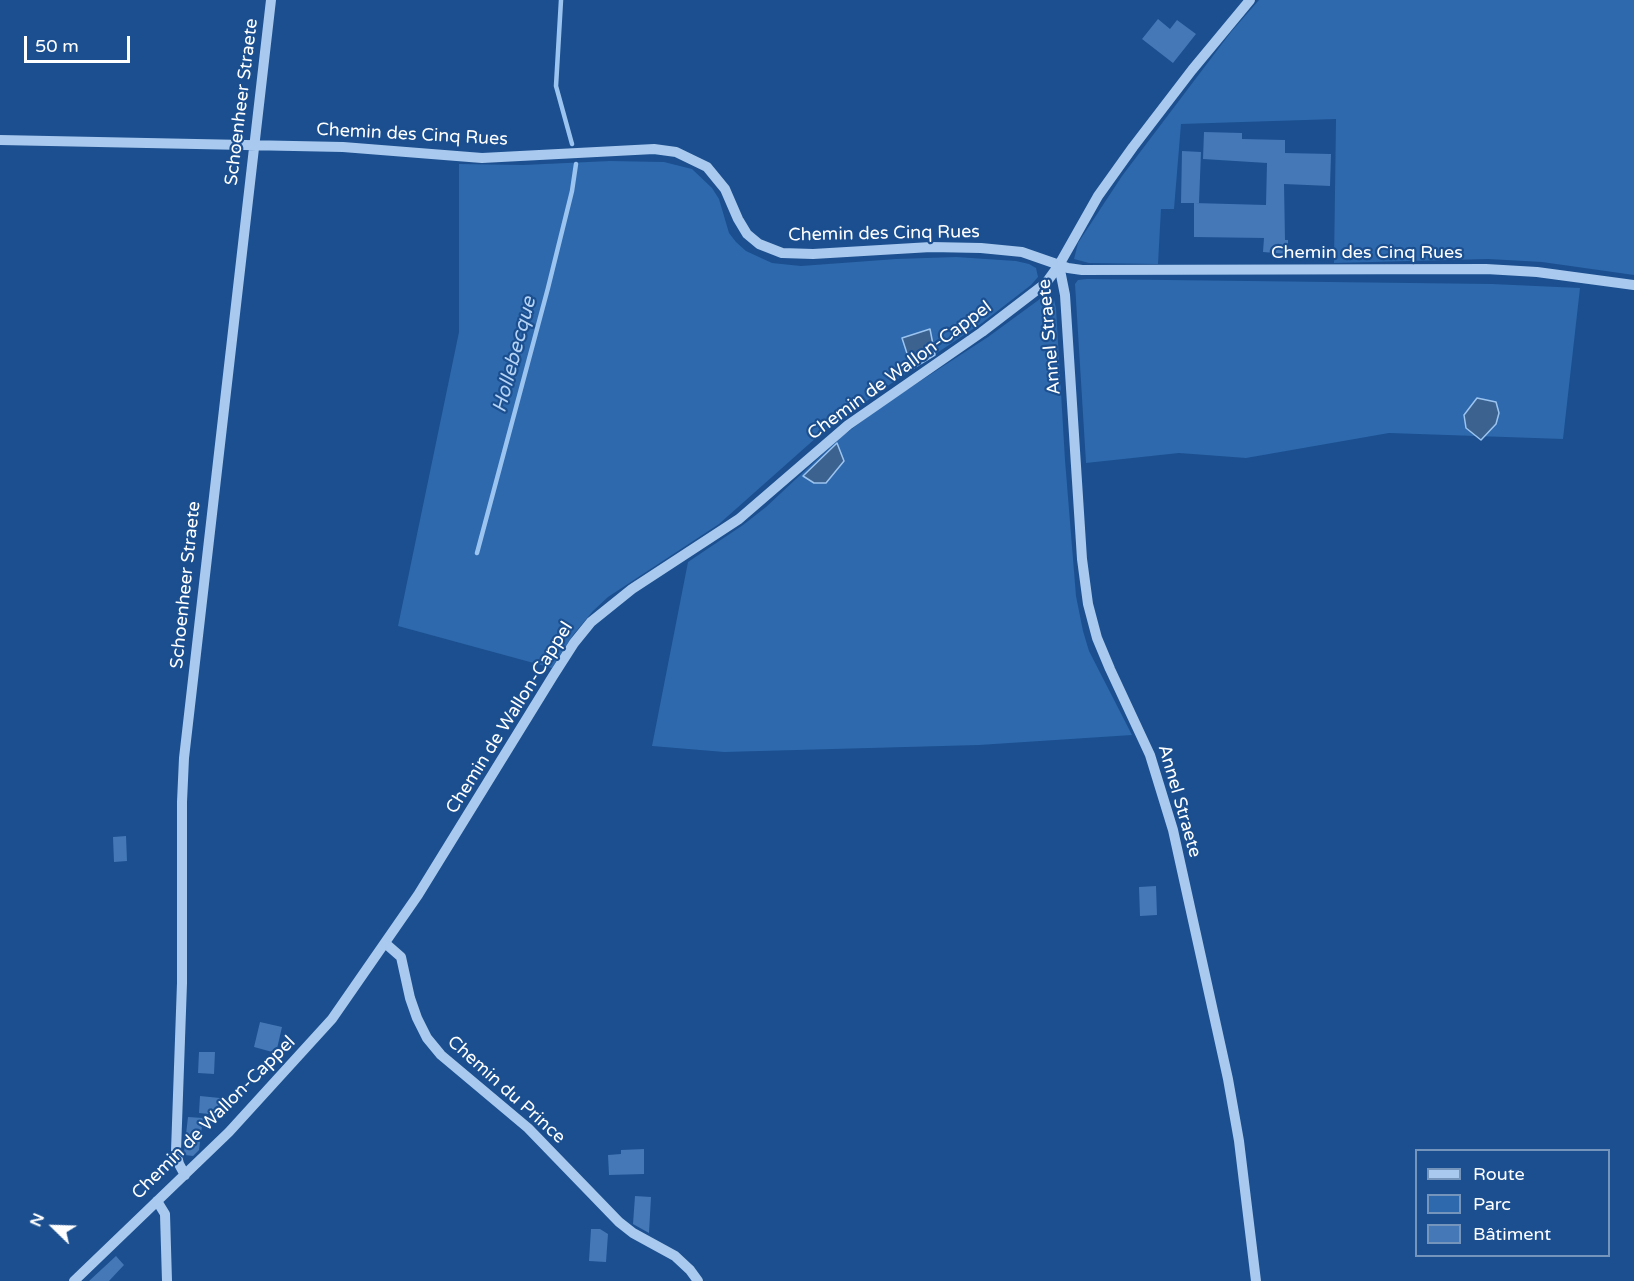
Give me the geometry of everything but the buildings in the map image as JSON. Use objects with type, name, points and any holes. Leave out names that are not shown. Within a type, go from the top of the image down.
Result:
[{"type":"street","name":"Schoenheer Straete","points":[[185,1175],[176,1151],[183,975],[183,771],[271,0]]},
{"type":"street","name":"Chemin de Wallon-Cappel","points":[[74,1281],[229,1132],[320,1033],[351,993],[418,895],[566,655],[591,622],[632,589],[739,519],[848,425],[971,340],[1046,283],[1059,265],[1094,203],[1132,147],[1197,63],[1250,0]]},
{"type":"street","name":"Chemin des Cinq Rues","points":[[0,140],[365,148],[482,158],[630,149],[666,150],[690,158],[707,167],[725,189],[747,234],[759,244],[773,250],[802,254],[981,248],[1022,252],[1074,269],[1090,270],[1486,269],[1538,272],[1634,285]]},
{"type":"street","name":"Annel Straete","points":[[1059,265],[1065,296],[1082,559],[1088,604],[1097,638],[1150,755],[1170,820],[1228,1079],[1238,1133],[1256,1281]]},
{"type":"street","name":"Chemin du Prince","points":[[385,943],[400,957],[417,1018],[427,1038],[441,1055],[528,1128],[619,1222],[633,1233],[675,1256],[698,1281]]},
{"type":"street","points":[[157,1201],[165,1214],[167,1281]]},
{"type":"green space","points":[[1259,0],[1634,0],[1634,275],[1542,262],[1488,259],[1334,263],[1336,119],[1181,124],[1174,209],[1161,209],[1158,264],[1089,263],[1074,259],[1078,243],[1122,176],[1231,32]]},
{"type":"green space","points":[[610,161],[664,162],[692,169],[712,188],[719,199],[729,233],[736,242],[746,251],[772,263],[801,266],[956,257],[1029,264],[1036,268],[1038,277],[982,323],[886,387],[817,437],[719,524],[608,597],[573,635],[552,668],[398,626],[459,332],[459,164],[523,165]]},
{"type":"green space","points":[[1078,280],[1492,284],[1580,288],[1563,439],[1389,433],[1246,458],[1179,453],[1086,463],[1075,284]]},
{"type":"green space","points":[[1044,296],[1050,296],[1054,300],[1056,308],[1076,596],[1083,631],[1089,651],[1132,735],[979,745],[724,752],[652,746],[688,562],[766,507],[841,437],[885,404],[988,337]]},
{"type":"shaded area","points":[[930,329],[935,355],[912,369],[902,338]]},
{"type":"shaded area","points":[[1477,398],[1496,402],[1499,413],[1496,424],[1481,440],[1466,428],[1464,415]]},
{"type":"shaded area","points":[[837,443],[844,461],[826,483],[814,483],[803,476]]},
{"type":"waterway","name":"Hollebecque","points":[[561,0],[556,86],[572,144]]},
{"type":"waterway","name":"Hollebecque","points":[[477,553],[548,288],[572,191],[576,164]]}]
